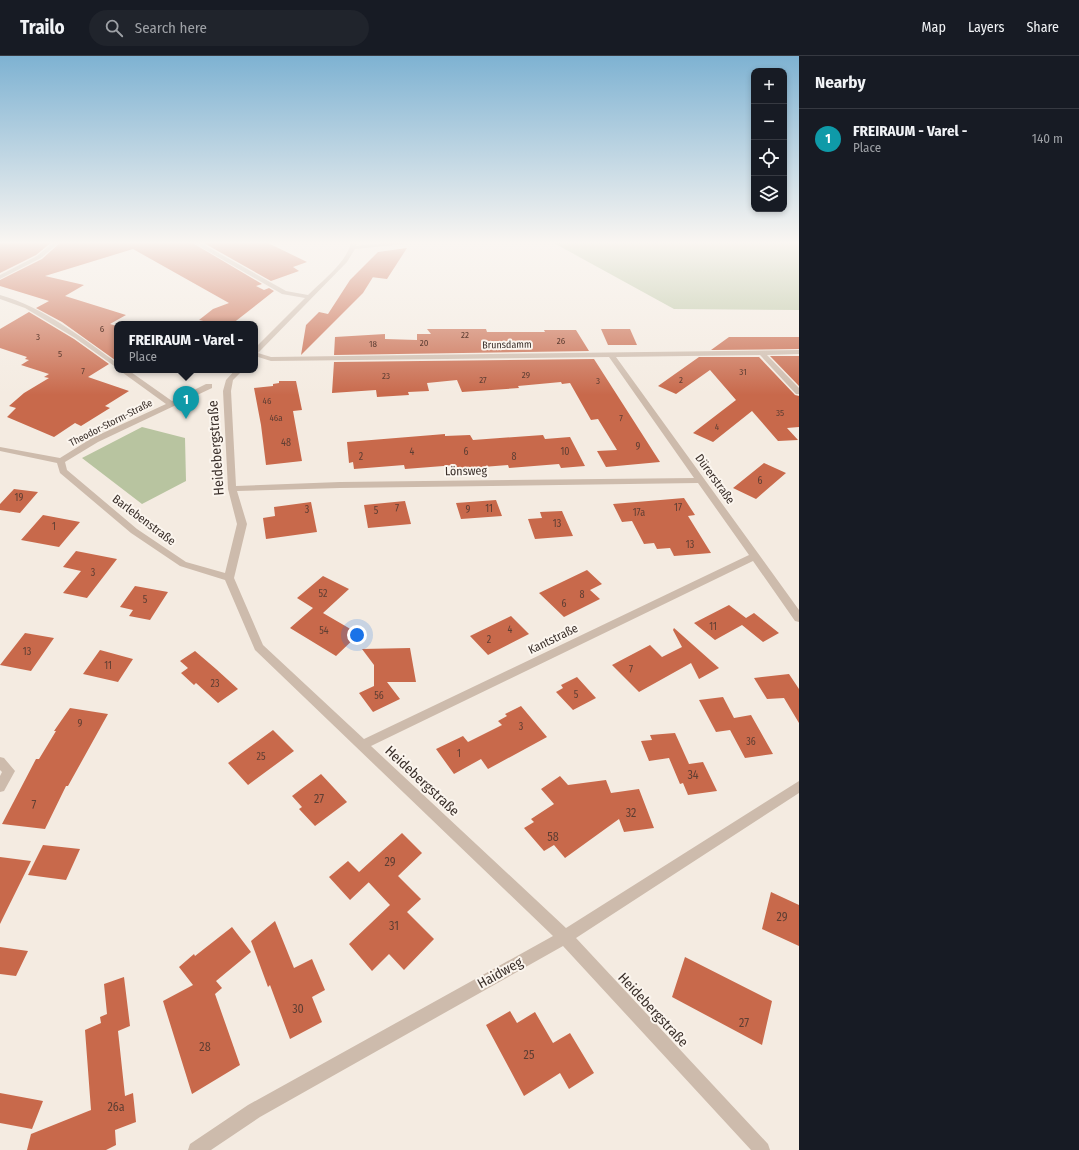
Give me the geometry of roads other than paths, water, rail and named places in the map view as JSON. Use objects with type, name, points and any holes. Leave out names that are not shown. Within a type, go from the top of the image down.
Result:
[{"type":"street","points":[[284,293],[308,297]]},
{"type":"street","points":[[258,350],[312,293]]},
{"type":"street","points":[[0,297],[27,307],[77,337],[114,364]]},
{"type":"street","points":[[761,352],[799,392]]},
{"type":"street","name":"Brunsdamm","points":[[258,354],[271,359],[799,352]]},
{"type":"street","name":"Dürerstraße","points":[[610,354],[799,618]]},
{"type":"street","name":"Theodor-Storm-Straße","points":[[127,373],[171,404]]},
{"type":"street","name":"Heidebergstraße","points":[[236,373],[230,380],[227,391],[232,489],[242,524],[229,578],[259,646],[565,937],[762,1150]]},
{"type":"street","name":"Theodor-Storm-Straße","points":[[61,461],[96,440],[209,386]]},
{"type":"street","points":[[0,449],[61,461]]},
{"type":"street","name":"Barlebenstraße","points":[[61,461],[63,471],[134,531],[183,564],[229,578]]},
{"type":"street","name":"Lönsweg","points":[[232,489],[340,485],[701,480]]},
{"type":"street","name":"Kantstraße","points":[[362,745],[755,556]]},
{"type":"street","points":[[0,762],[9,771],[0,787]]},
{"type":"street","name":"Haidweg","points":[[196,1150],[254,1111],[565,937],[799,786]]},
{"type":"place","name":"FREIRAUM - Varel -","points":[[186,419]]}]
